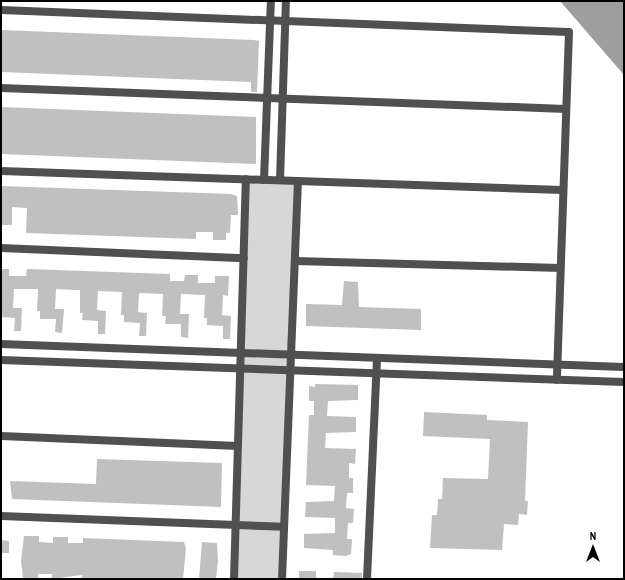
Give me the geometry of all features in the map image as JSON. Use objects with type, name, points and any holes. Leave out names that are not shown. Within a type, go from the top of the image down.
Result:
[{"type":"street","points":[[264,180],[270,1]]},
{"type":"street","points":[[280,180],[286,1]]},
{"type":"street","points":[[1,10],[569,32],[557,380]]},
{"type":"street","points":[[1,88],[566,109]]},
{"type":"street","points":[[1,171],[563,190]]},
{"type":"street","points":[[234,579],[246,179]]},
{"type":"street","points":[[282,579],[298,181]]},
{"type":"street","points":[[1,248],[244,258]]},
{"type":"street","points":[[295,261],[560,268]]},
{"type":"street","points":[[1,344],[624,367]]},
{"type":"street","points":[[367,579],[377,358]]},
{"type":"street","points":[[1,360],[624,382]]},
{"type":"street","points":[[1,436],[238,446]]},
{"type":"street","points":[[1,516],[284,527]]},
{"type":"shaded area","points":[[560,1],[624,1],[624,75]]},
{"type":"shaded area","points":[[246,179],[298,181],[282,579],[234,579]]},
{"type":"building","points":[[1,30],[259,41],[257,92],[251,92],[251,82],[1,72]]},
{"type":"building","points":[[1,107],[256,117],[256,164],[1,154]]},
{"type":"building","points":[[1,186],[231,194],[237,196],[238,215],[231,215],[230,233],[226,233],[226,240],[213,240],[213,232],[196,232],[196,239],[26,233],[27,208],[12,207],[12,225],[1,225]]},
{"type":"building","points":[[1,269],[9,269],[9,276],[26,276],[27,269],[170,274],[170,281],[184,281],[185,275],[198,275],[198,283],[215,283],[215,276],[229,276],[228,296],[223,295],[222,315],[231,316],[230,339],[223,339],[223,326],[207,325],[207,318],[204,318],[205,295],[181,294],[180,314],[189,314],[188,338],[181,337],[181,324],[165,324],[166,316],[162,316],[163,294],[139,293],[138,312],[147,313],[146,336],[139,336],[140,323],[124,322],[124,315],[121,315],[122,292],[98,291],[97,310],[106,311],[105,334],[98,334],[98,321],[82,320],[83,313],[80,313],[80,290],[56,289],[55,309],[64,309],[62,333],[55,332],[56,319],[40,319],[40,311],[37,311],[38,289],[14,289],[13,308],[22,308],[21,331],[14,331],[15,318],[1,317]]},
{"type":"building","points":[[344,281],[358,282],[359,307],[421,309],[421,330],[306,326],[306,304],[342,305]]},
{"type":"building","points":[[315,384],[358,385],[358,400],[328,401],[327,416],[356,417],[356,432],[326,433],[325,448],[356,449],[355,464],[349,463],[349,478],[353,478],[353,493],[347,493],[346,508],[354,509],[353,523],[348,523],[347,539],[352,539],[351,554],[346,556],[333,555],[333,550],[304,548],[304,534],[335,533],[335,518],[305,517],[306,502],[334,501],[335,486],[306,485],[309,415],[314,415],[314,401],[309,401],[309,386],[315,387]]},
{"type":"building","points":[[424,412],[487,415],[487,420],[528,422],[525,501],[528,501],[527,515],[519,514],[518,525],[504,524],[502,550],[430,548],[432,515],[437,515],[438,499],[442,499],[443,478],[488,479],[490,439],[423,436]]},
{"type":"building","points":[[97,459],[222,463],[221,507],[12,499],[10,481],[96,484]]},
{"type":"building","points":[[24,536],[39,536],[39,542],[53,543],[53,537],[68,537],[68,543],[83,543],[83,538],[184,542],[186,548],[183,579],[82,579],[82,575],[52,579],[52,574],[38,574],[38,579],[23,579],[21,561]]},
{"type":"building","points":[[1,540],[9,541],[9,553],[1,553]]},
{"type":"building","points":[[202,542],[217,543],[218,561],[216,579],[199,579]]},
{"type":"building","points":[[299,571],[316,571],[316,579],[299,579]]},
{"type":"building","points":[[334,572],[362,573],[362,579],[333,579]]}]
